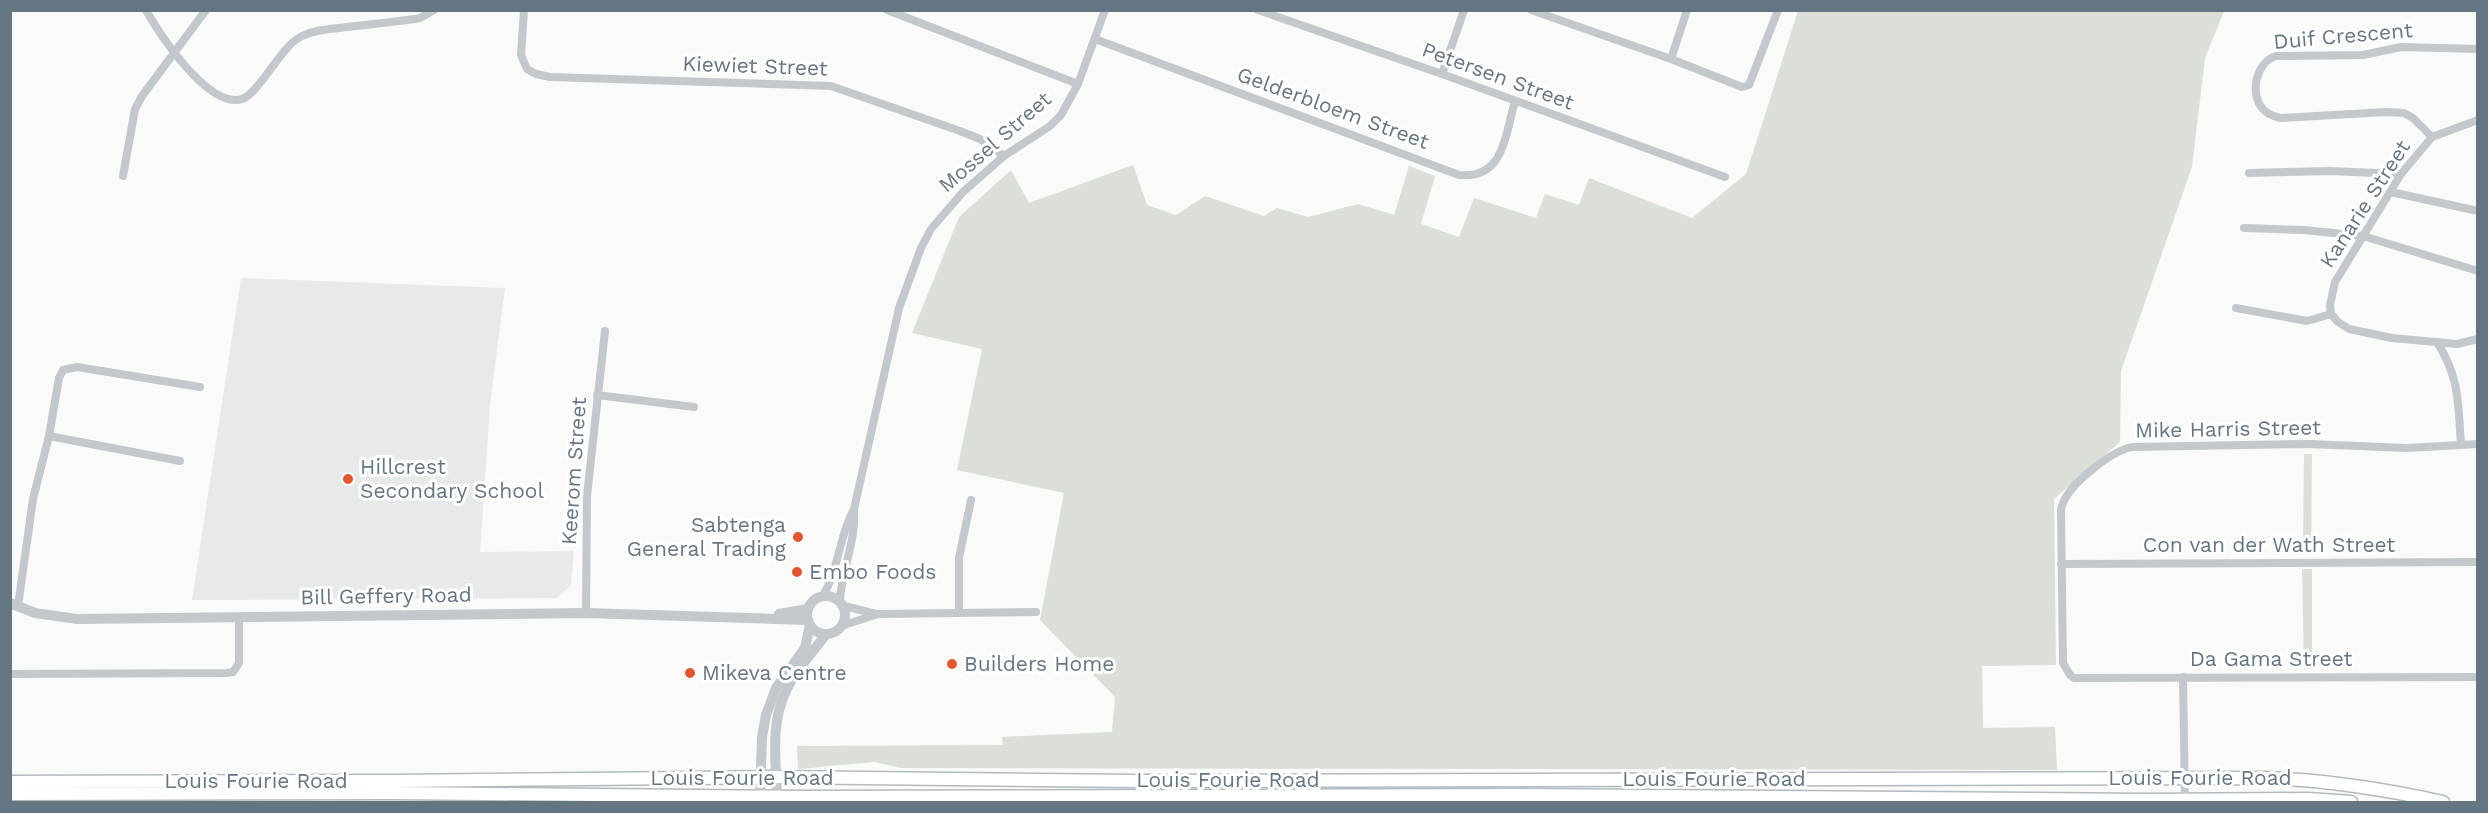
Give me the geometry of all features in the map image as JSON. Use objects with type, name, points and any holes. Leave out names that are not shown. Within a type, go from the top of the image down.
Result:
[{"type":"main road","name":"Louis Fourie Road","points":[[10,782],[760,777],[1123,781],[2184,777],[2304,779],[2378,788],[2443,802]]},
{"type":"main road","name":"Louis Fourie Road","points":[[10,794],[407,793],[760,799],[1516,795],[2185,801],[2308,799],[2351,802]]},
{"type":"street","points":[[146,10],[159,34],[173,52],[220,96],[239,101],[250,94],[299,37],[325,30],[420,18],[434,10]]},
{"type":"street","points":[[123,176],[135,109],[147,88],[206,10]]},
{"type":"street","name":"Kiewiet Street","points":[[524,10],[521,55],[527,69],[536,74],[550,77],[831,86],[980,139],[1004,156]]},
{"type":"street","points":[[887,10],[1078,84]]},
{"type":"street","name":"Mossel Street","points":[[854,509],[899,308],[921,248],[931,229],[963,192],[1004,156],[1050,126],[1061,115],[1078,84],[1105,10]]},
{"type":"street","name":"Petersen Street","points":[[1258,10],[1725,177]]},
{"type":"street","points":[[1442,74],[1464,10]]},
{"type":"street","points":[[1531,10],[1671,59],[1739,87],[1749,85],[1778,10]]},
{"type":"street","points":[[1671,59],[1687,10]]},
{"type":"street","name":"Gelderbloem Street","points":[[1095,39],[1460,175],[1482,174],[1497,161],[1515,101]]},
{"type":"street","name":"Duif Crescent","points":[[2432,136],[2413,118],[2404,114],[2386,112],[2280,118],[2270,115],[2259,102],[2256,89],[2259,68],[2269,58],[2276,56],[2363,55],[2400,47],[2478,49]]},
{"type":"street","name":"Kanarie Street","points":[[2330,310],[2335,282],[2401,174],[2432,136],[2478,120]]},
{"type":"street","points":[[2249,173],[2330,171],[2401,174]]},
{"type":"street","points":[[2391,192],[2478,211]]},
{"type":"street","points":[[2244,228],[2304,230],[2363,236],[2478,271]]},
{"type":"street","points":[[2236,308],[2307,321],[2330,310],[2338,322],[2349,329],[2392,339],[2457,344],[2478,339]]},
{"type":"street","name":"Keerom Street","points":[[586,613],[586,496],[605,331]]},
{"type":"street","points":[[2437,342],[2452,367],[2456,380],[2461,445]]},
{"type":"street","points":[[14,604],[33,499],[49,436],[60,374],[68,367],[77,367],[200,387]]},
{"type":"street","points":[[597,395],[694,407]]},
{"type":"street","points":[[49,436],[180,462]]},
{"type":"street","name":"Mike Harris Street","points":[[2067,671],[2062,656],[2061,510],[2064,497],[2120,450],[2131,447],[2212,445],[2308,444],[2408,448],[2478,444]]},
{"type":"street","points":[[959,613],[959,558],[971,500]]},
{"type":"street","points":[[823,596],[834,576],[846,527],[854,509]]},
{"type":"street","points":[[843,625],[846,612],[842,604],[841,580],[854,527],[854,509]]},
{"type":"street","name":"Con van der Wath Street","points":[[2061,564],[2478,562]]},
{"type":"street","points":[[760,799],[765,715],[776,688],[805,648],[808,618],[814,600],[829,596],[842,604],[878,614],[1036,612]]},
{"type":"street","name":"Bill Geffery Road","points":[[14,604],[50,616],[76,619],[586,613],[808,618]]},
{"type":"street","points":[[808,618],[819,633],[826,634],[833,633],[843,625],[878,614]]},
{"type":"street","points":[[10,674],[227,674],[233,672],[239,663],[239,617]]},
{"type":"street","points":[[778,799],[775,732],[784,693],[826,634]]},
{"type":"street","name":"Da Gama Street","points":[[2067,671],[2074,678],[2079,679],[2478,677]]},
{"type":"street","points":[[2183,677],[2185,801]]},
{"type":"shaded area","points":[[1798,11],[2224,11],[2205,58],[2192,167],[2121,371],[2120,442],[2054,499],[2056,665],[1982,666],[1983,728],[2055,727],[2057,770],[900,768],[875,762],[798,769],[797,746],[1003,745],[1002,737],[1112,732],[1115,697],[1040,620],[1064,493],[957,470],[982,349],[912,333],[959,217],[1011,170],[1029,203],[1133,165],[1147,205],[1176,215],[1205,196],[1264,216],[1277,208],[1308,217],[1358,204],[1394,215],[1409,166],[1435,176],[1421,224],[1459,237],[1474,198],[1536,218],[1545,194],[1579,205],[1589,178],[1692,218],[1746,174]]},
{"type":"shaded area","name":"Hillcrest Secondary School","points":[[241,278],[505,288],[490,405],[480,552],[574,551],[571,585],[557,598],[192,600]]},
{"type":"shaded area","points":[[2304,454],[2312,454],[2311,553],[2303,553]]},
{"type":"shaded area","points":[[2302,569],[2312,569],[2312,669],[2304,669]]},
{"type":"place","name":"Hillcrest Secondary School","points":[[348,479]]},
{"type":"place","name":"Sabtenga General Trading","points":[[798,537]]},
{"type":"place","name":"Embo Foods","points":[[797,572]]},
{"type":"place","name":"Builders Home","points":[[952,664]]},
{"type":"place","name":"Mikeva Centre","points":[[690,673]]}]
